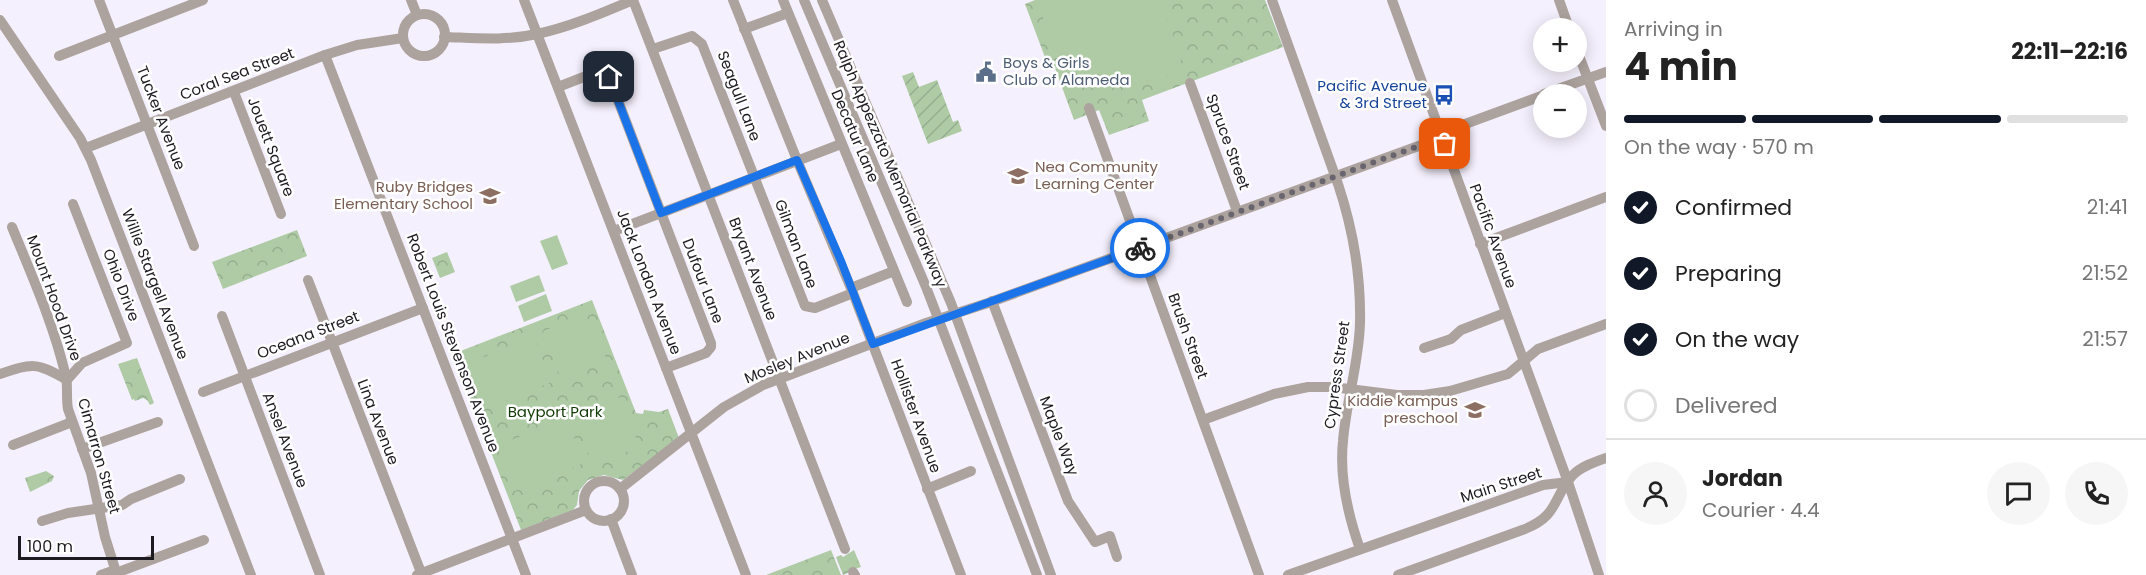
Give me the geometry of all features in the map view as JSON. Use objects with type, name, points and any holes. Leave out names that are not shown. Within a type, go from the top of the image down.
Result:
[{"type":"street","name":"Tucker Avenue","points":[[99,0],[194,246]]},
{"type":"street","points":[[59,56],[203,0]]},
{"type":"street","points":[[411,0],[417,15]]},
{"type":"street","name":"Jack London Avenue","points":[[524,0],[746,575]]},
{"type":"street","points":[[444,37],[491,39],[537,34],[586,19],[633,0]]},
{"type":"street","name":"Bryant Avenue","points":[[633,0],[845,549]]},
{"type":"street","name":"Hollister Avenue","points":[[733,0],[852,290],[961,575]]},
{"type":"street","name":"Decatur Lane","points":[[783,0],[906,302]]},
{"type":"street","name":"Ralph Appezzato Memorial Parkway","points":[[804,0],[939,319],[1037,575]]},
{"type":"street","name":"Ralph Appezzato Memorial Parkway","points":[[822,0],[955,314],[1051,575]]},
{"type":"street","name":"Cypress Street","points":[[1272,0],[1336,176],[1348,213],[1356,250],[1360,324],[1357,358],[1342,444],[1342,468],[1350,520],[1360,549]]},
{"type":"street","name":"Pacific Avenue","points":[[1392,0],[1568,482],[1599,575]]},
{"type":"street","points":[[1559,0],[1565,18]]},
{"type":"street","points":[[744,29],[788,13]]},
{"type":"street","points":[[428,14],[434,16],[444,29],[444,37],[438,49],[431,54],[422,55],[411,51],[403,38],[407,23],[417,15],[428,14]]},
{"type":"street","name":"Willie Stargell Avenue","points":[[0,20],[5,38],[86,148],[251,575]]},
{"type":"street","name":"Seagull Lane","points":[[652,50],[692,36],[702,44],[754,177]]},
{"type":"street","name":"Coral Sea Street","points":[[86,148],[325,56],[357,45],[403,38]]},
{"type":"street","name":"Robert Louis Stevenson Avenue","points":[[325,56],[526,575]]},
{"type":"street","points":[[558,87],[599,71],[608,74],[661,213]]},
{"type":"street","points":[[1585,72],[1606,126]]},
{"type":"street","name":"Mosley Avenue","points":[[1572,84],[1606,72]]},
{"type":"street","name":"Spruce Street","points":[[1190,83],[1237,211]]},
{"type":"street","name":"Jouett Square","points":[[234,92],[281,214]]},
{"type":"street","name":"Mosley Avenue","points":[[620,489],[724,407],[763,385],[1424,144],[1441,135],[1533,99]]},
{"type":"street","name":"Brush Street","points":[[1089,108],[1259,575]]},
{"type":"street","points":[[614,231],[841,144]]},
{"type":"street","name":"Gilman Lane","points":[[754,177],[805,306],[815,308],[852,290]]},
{"type":"street","points":[[1480,244],[1606,197]]},
{"type":"street","name":"Ohio Drive","points":[[67,380],[82,363],[127,343],[73,204]]},
{"type":"street","name":"Dufour Lane","points":[[661,213],[711,347],[706,353],[666,368]]},
{"type":"street","name":"Mount Hood Drive","points":[[12,227],[54,332],[67,380]]},
{"type":"street","points":[[852,290],[894,271]]},
{"type":"street","name":"Lina Avenue","points":[[308,280],[420,574]]},
{"type":"street","name":"Maple Way","points":[[992,301],[1068,501],[1095,542],[1110,536],[1117,556]]},
{"type":"street","name":"Oceana Street","points":[[203,392],[423,308]]},
{"type":"street","points":[[1424,348],[1450,339],[1461,330],[1505,313]]},
{"type":"street","name":"Ansel Avenue","points":[[222,316],[320,575]]},
{"type":"street","points":[[1203,420],[1291,390],[1308,387],[1398,395],[1424,395],[1450,391],[1508,374],[1538,349],[1606,324]]},
{"type":"street","points":[[0,374],[31,364],[48,369],[67,380]]},
{"type":"street","name":"Cimarron Street","points":[[67,380],[66,399],[100,508],[105,537],[116,573]]},
{"type":"street","points":[[13,445],[72,422]]},
{"type":"street","points":[[82,448],[158,422]]},
{"type":"street","points":[[1568,482],[1581,468],[1606,458]]},
{"type":"street","points":[[927,489],[971,471]]},
{"type":"street","points":[[42,521],[68,513],[122,505],[180,479]]},
{"type":"street","points":[[599,481],[607,481],[620,489],[624,500],[617,516],[611,519],[596,519],[586,510],[584,496],[591,485],[599,481]]},
{"type":"street","name":"Main Street","points":[[1288,575],[1543,485],[1568,482]]},
{"type":"street","name":"Main Street","points":[[1398,575],[1525,529],[1545,519],[1558,502],[1568,482]]},
{"type":"street","points":[[420,574],[586,510]]},
{"type":"street","points":[[611,519],[632,575]]},
{"type":"street","points":[[1023,538],[1020,547],[1031,575]]},
{"type":"street","points":[[101,575],[116,573],[204,540]]},
{"type":"green space","points":[[1035,0],[1265,0],[1283,47],[1142,100],[1149,121],[1109,135],[1099,110],[1074,120],[1055,68],[1049,68],[1025,4]]},
{"type":"green space","points":[[1047,0],[1159,0],[1181,55],[1179,68],[1168,76],[1139,81],[1122,80],[1089,71],[1062,54],[1053,43],[1048,34],[1040,3]]},
{"type":"green space","points":[[913,72],[919,87],[937,80],[953,122],[958,120],[962,131],[928,144],[902,76]]},
{"type":"green space","points":[[297,230],[307,256],[223,289],[212,262]]},
{"type":"green space","points":[[557,235],[568,264],[552,270],[540,241]]},
{"type":"green space","points":[[447,252],[455,272],[440,278],[432,258]]},
{"type":"green space","points":[[539,275],[545,291],[516,302],[510,286]]},
{"type":"green space","points":[[546,294],[552,311],[524,322],[518,306]]},
{"type":"green space","name":"Bayport Park","points":[[592,300],[636,413],[643,414],[644,410],[659,412],[668,409],[679,438],[623,480],[604,475],[588,480],[579,491],[577,505],[573,510],[521,530],[453,354]]},
{"type":"green space","points":[[583,316],[592,321],[607,361],[561,379],[543,331]]},
{"type":"green space","points":[[534,337],[552,382],[483,410],[464,365]]},
{"type":"green space","points":[[137,358],[154,403],[150,405],[143,398],[132,400],[118,364]]},
{"type":"green space","points":[[621,397],[637,441],[632,450],[592,464],[574,413]]},
{"type":"green space","points":[[566,418],[584,463],[515,491],[496,446]]},
{"type":"green space","points":[[46,471],[54,476],[52,481],[30,492],[25,478]]},
{"type":"green space","points":[[831,550],[841,575],[766,575]]},
{"type":"green space","points":[[854,550],[861,567],[843,575],[836,557],[841,555],[843,557]]},
{"type":"way so far","points":[[1140,248],[1424,144],[1441,135],[1445,144]]},
{"type":"place","name":"Boys & Girls Club of Alameda","points":[[986,72]]},
{"type":"place","name":"Pacific Avenue & 3rd Street","points":[[1444,95]]},
{"type":"place","name":"Nea Community Learning Center","points":[[1018,176]]},
{"type":"place","name":"Ruby Bridges Elementary School","points":[[490,196]]},
{"type":"place","name":"Kiddie kampus preschool","points":[[1475,410]]},
{"type":"route","points":[[609,77],[661,213],[797,160],[841,261],[873,344],[926,323],[1140,248]]}]
